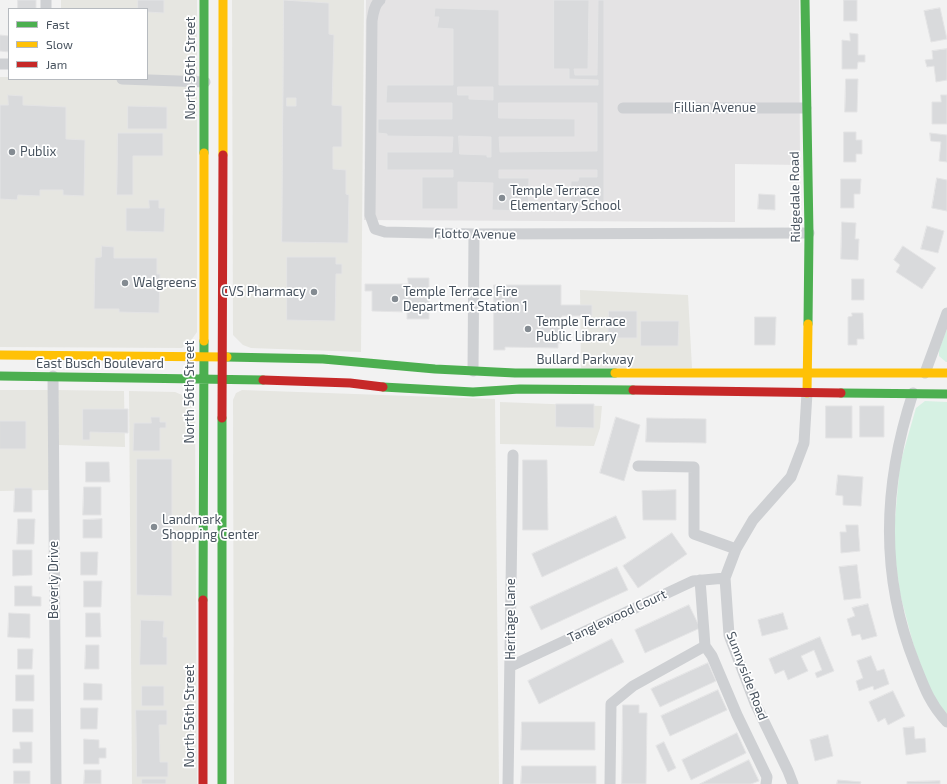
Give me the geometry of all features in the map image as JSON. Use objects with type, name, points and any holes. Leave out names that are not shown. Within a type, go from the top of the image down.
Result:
[{"type":"main road","points":[[222,784],[224,378],[223,0]]},
{"type":"main road","name":"Ridgedale Road","points":[[805,0],[809,233],[807,393]]},
{"type":"main road","points":[[204,2],[215,60],[223,68]]},
{"type":"main road","name":"North 56th Street","points":[[203,784],[204,2]]},
{"type":"main road","points":[[205,82],[210,83],[215,96],[216,161],[224,176]]},
{"type":"main road","name":"East Busch Boulevard","points":[[0,355],[224,357]]},
{"type":"main road","name":"Bullard Parkway","points":[[224,357],[351,360],[434,369],[474,371],[807,374],[947,373]]},
{"type":"main road","name":"East Busch Boulevard","points":[[0,376],[224,378]]},
{"type":"main road","points":[[224,378],[350,383],[391,388],[474,392],[520,389],[947,394]]},
{"type":"main road","points":[[203,563],[210,570],[212,581],[215,645],[222,659]]},
{"type":"main road","points":[[203,723],[210,725],[212,733],[213,784]]},
{"type":"street","name":"Flotto Avenue","points":[[380,0],[377,2],[372,22],[370,215],[375,229],[385,232],[474,234],[809,233]]},
{"type":"street","points":[[148,80],[205,82]]},
{"type":"street","name":"Fillian Avenue","points":[[623,108],[806,108]]},
{"type":"street","points":[[474,234],[474,371]]},
{"type":"street","points":[[924,373],[947,313]]},
{"type":"street","name":"Beverly Drive","points":[[53,376],[56,784]]},
{"type":"street","name":"Sunnyside Road","points":[[793,784],[755,703],[729,635],[725,578],[736,549],[753,520],[791,477],[804,443],[807,393]]},
{"type":"street","points":[[913,393],[892,477],[890,562],[899,621],[930,703],[947,722]]},
{"type":"street","name":"Heritage Lane","points":[[508,784],[511,666],[513,454]]},
{"type":"street","points":[[638,466],[694,467],[694,534],[736,549]]},
{"type":"street","name":"Tanglewood Court","points":[[511,666],[693,580],[725,578]]},
{"type":"street","points":[[700,580],[705,646],[712,656],[738,718],[767,777],[766,784]]},
{"type":"street","points":[[610,784],[611,704],[632,686],[705,646]]},
{"type":"shaded area","points":[[61,0],[197,0],[197,332],[182,348],[0,347],[0,77],[8,77],[8,80],[148,80],[148,8],[61,8]]},
{"type":"shaded area","points":[[232,0],[364,0],[361,352],[251,348],[243,345],[233,335]]},
{"type":"shaded area","points":[[366,0],[799,0],[800,165],[735,164],[735,222],[364,220]]},
{"type":"shaded area","points":[[580,290],[688,295],[692,368],[581,368]]},
{"type":"shaded area","points":[[0,390],[48,390],[49,490],[0,491]]},
{"type":"shaded area","points":[[58,390],[124,391],[125,447],[59,445]]},
{"type":"shaded area","points":[[242,390],[495,399],[499,784],[234,784],[233,400],[236,393]]},
{"type":"shaded area","points":[[129,391],[175,392],[189,398],[195,412],[197,784],[132,784]]},
{"type":"shaded area","points":[[500,402],[602,406],[600,428],[594,446],[500,444]]},
{"type":"green space","points":[[947,329],[946,362],[939,356],[939,350]]},
{"type":"green space","points":[[925,401],[947,402],[947,714],[932,695],[914,647],[900,594],[893,541],[900,464],[916,408]]},
{"type":"building","points":[[18,0],[36,0],[36,8],[18,8]]},
{"type":"building","points":[[138,0],[164,0],[164,13],[148,12],[148,8],[138,8]]},
{"type":"building","points":[[284,0],[329,3],[329,34],[334,35],[332,105],[342,106],[342,147],[333,147],[333,169],[346,170],[346,194],[349,195],[348,243],[282,242]],"holes":[[[287,98],[296,98],[296,106],[287,106]]]},
{"type":"building","points":[[554,0],[589,0],[588,69],[574,69],[575,75],[597,75],[598,0],[604,0],[604,204],[597,204],[597,209],[570,209],[571,181],[578,181],[579,177],[597,177],[597,170],[499,170],[499,178],[529,178],[528,211],[492,210],[493,183],[458,182],[458,209],[422,209],[422,177],[453,177],[453,170],[387,170],[387,152],[452,152],[453,137],[387,136],[387,134],[378,133],[378,119],[452,119],[452,103],[386,103],[387,85],[453,85],[453,29],[437,28],[439,17],[434,17],[435,8],[499,10],[499,85],[598,85],[598,80],[569,79],[569,69],[554,69]],"holes":[[[458,87],[493,87],[493,100],[469,99],[469,95],[458,95]],[[499,103],[597,103],[597,151],[500,152],[499,137],[575,137],[575,119],[499,118]],[[459,136],[491,137],[491,157],[487,157],[487,155],[460,154]]]},
{"type":"building","points":[[844,0],[857,0],[857,21],[844,21]]},
{"type":"building","points":[[940,8],[947,39],[931,42],[924,11]]},
{"type":"building","points":[[850,33],[858,34],[858,55],[865,55],[865,62],[858,62],[857,69],[842,69],[842,40],[850,41]]},
{"type":"building","points":[[0,35],[8,36],[8,52],[0,51]]},
{"type":"building","points":[[947,49],[947,80],[936,82],[934,66],[927,67],[925,60],[933,59],[932,51]]},
{"type":"building","points":[[846,79],[858,79],[857,112],[845,112]]},
{"type":"building","points":[[8,95],[23,96],[23,105],[66,107],[66,139],[85,140],[84,196],[63,195],[63,190],[40,190],[40,196],[18,195],[17,200],[0,199],[0,105],[8,105]]},
{"type":"building","points":[[941,95],[947,95],[947,124],[932,124],[932,102],[941,102]]},
{"type":"building","points":[[128,106],[167,107],[167,129],[128,129]]},
{"type":"building","points":[[844,132],[856,132],[856,140],[862,140],[862,154],[856,154],[856,162],[844,162]]},
{"type":"building","points":[[118,133],[163,133],[163,156],[133,156],[133,195],[117,195]]},
{"type":"building","points":[[930,133],[947,135],[947,162],[939,161],[941,142],[931,141]]},
{"type":"building","points":[[937,178],[947,180],[947,211],[932,208]]},
{"type":"building","points":[[841,179],[861,179],[860,194],[854,194],[854,208],[841,208]]},
{"type":"building","points":[[759,194],[775,195],[775,210],[758,209]]},
{"type":"building","points":[[149,200],[159,200],[159,208],[165,208],[164,232],[126,231],[126,208],[149,208]]},
{"type":"building","points":[[842,222],[856,223],[855,239],[859,239],[858,260],[841,259]]},
{"type":"building","points":[[927,226],[944,231],[938,253],[921,249]]},
{"type":"building","points":[[102,246],[114,247],[114,258],[157,258],[157,274],[160,274],[159,313],[119,312],[119,309],[94,309],[95,258],[101,257]]},
{"type":"building","points":[[903,246],[936,268],[922,289],[896,272],[900,265],[894,260]]},
{"type":"building","points":[[287,257],[336,257],[336,264],[342,264],[342,274],[336,274],[335,321],[287,320]]},
{"type":"building","points":[[408,278],[429,278],[429,319],[407,319],[407,312],[372,311],[372,291],[365,291],[365,284],[408,284]]},
{"type":"building","points":[[852,279],[864,279],[864,300],[852,300]]},
{"type":"building","name":"Temple Terrace Public Library","points":[[494,285],[561,285],[561,305],[592,305],[592,316],[562,316],[562,343],[558,343],[558,348],[505,347],[505,350],[494,350]]},
{"type":"building","points":[[609,311],[637,311],[637,338],[608,338]]},
{"type":"building","points":[[852,313],[863,313],[864,339],[857,339],[857,345],[848,345],[848,317],[852,316]]},
{"type":"building","points":[[755,317],[776,317],[775,345],[755,345]]},
{"type":"building","points":[[641,321],[679,321],[678,346],[641,346]]},
{"type":"building","points":[[556,404],[594,404],[594,428],[556,427]]},
{"type":"building","points":[[826,406],[852,406],[852,438],[826,438]]},
{"type":"building","points":[[860,406],[884,406],[884,437],[860,437]]},
{"type":"building","points":[[83,409],[128,409],[128,433],[90,432],[90,440],[83,440]]},
{"type":"building","points":[[151,417],[160,417],[160,422],[166,422],[166,428],[160,428],[160,451],[133,451],[134,423],[151,423]]},
{"type":"building","points":[[616,417],[640,425],[624,481],[600,473]]},
{"type":"building","points":[[647,418],[706,419],[706,443],[646,442]]},
{"type":"building","points":[[0,421],[26,421],[26,449],[0,449]]},
{"type":"building","name":"Landmark Shopping Center","points":[[137,459],[172,459],[172,596],[137,595]]},
{"type":"building","points":[[523,460],[547,460],[548,530],[523,530]]},
{"type":"building","points":[[86,462],[109,462],[110,482],[86,482]]},
{"type":"building","points":[[838,475],[863,477],[861,506],[843,505],[843,496],[836,495]]},
{"type":"building","points":[[84,487],[101,487],[101,515],[83,515]]},
{"type":"building","points":[[15,488],[32,488],[32,512],[14,512]]},
{"type":"building","points":[[676,490],[676,520],[643,520],[642,491]]},
{"type":"building","points":[[616,516],[626,538],[542,577],[532,554]]},
{"type":"building","points":[[18,519],[35,519],[34,544],[17,544]]},
{"type":"building","points":[[102,519],[102,538],[83,538],[83,520]]},
{"type":"building","points":[[846,525],[858,525],[860,551],[841,553],[840,532],[846,532]]},
{"type":"building","points":[[672,533],[687,554],[638,588],[623,566]]},
{"type":"building","points":[[13,550],[32,550],[32,575],[13,576]]},
{"type":"building","points":[[81,552],[98,552],[97,575],[81,575]]},
{"type":"building","points":[[857,565],[861,598],[844,600],[839,567]]},
{"type":"building","points":[[617,567],[628,590],[541,630],[530,607]]},
{"type":"building","points":[[84,581],[102,581],[101,607],[84,607]]},
{"type":"building","points":[[15,586],[32,586],[32,596],[41,597],[41,606],[15,606]]},
{"type":"building","points":[[868,604],[877,636],[862,640],[860,634],[852,636],[847,619],[855,616],[852,608]]},
{"type":"building","points":[[689,605],[700,628],[645,653],[635,630]]},
{"type":"building","points":[[9,613],[30,614],[30,638],[8,637]]},
{"type":"building","points":[[86,613],[100,613],[101,637],[86,637]]},
{"type":"building","points":[[783,613],[788,629],[762,636],[758,620]]},
{"type":"building","points":[[141,620],[164,621],[163,637],[167,637],[167,665],[140,665]]},
{"type":"building","points":[[820,637],[834,671],[817,678],[815,673],[822,670],[814,650],[801,656],[808,671],[788,680],[784,670],[775,674],[769,659]]},
{"type":"building","points":[[612,639],[624,662],[539,704],[528,681]]},
{"type":"building","points":[[86,645],[99,645],[99,669],[85,669]]},
{"type":"building","points":[[18,649],[33,649],[32,669],[18,669]]},
{"type":"building","points":[[871,656],[877,671],[884,669],[889,684],[874,690],[873,686],[859,691],[856,681],[863,678],[857,661]]},
{"type":"building","points":[[708,663],[716,681],[660,707],[651,689]]},
{"type":"building","points":[[16,675],[34,675],[34,701],[16,701]]},
{"type":"building","points":[[84,683],[102,684],[102,700],[84,700]]},
{"type":"building","points":[[142,686],[164,686],[164,706],[142,706]]},
{"type":"building","points":[[718,690],[727,710],[670,736],[661,716]]},
{"type":"building","points":[[893,691],[905,716],[888,725],[885,718],[878,722],[869,702]]},
{"type":"building","points":[[623,705],[639,705],[639,713],[647,713],[646,784],[622,784]]},
{"type":"building","points":[[81,708],[98,708],[97,729],[81,729]]},
{"type":"building","points":[[13,709],[33,709],[33,732],[13,732]]},
{"type":"building","points":[[136,710],[167,710],[167,725],[159,725],[160,762],[168,762],[168,777],[137,777]]},
{"type":"building","points":[[522,722],[595,722],[595,750],[521,750]]},
{"type":"building","points":[[914,727],[915,739],[925,738],[926,752],[906,755],[903,728]]},
{"type":"building","points":[[737,733],[746,753],[691,780],[682,760]]},
{"type":"building","points":[[828,735],[833,756],[815,761],[810,740]]},
{"type":"building","points":[[84,739],[99,740],[99,748],[106,748],[106,758],[99,758],[99,764],[84,764]]},
{"type":"building","points":[[20,742],[32,742],[32,763],[13,763],[13,749],[20,749]]},
{"type":"building","points":[[664,742],[676,768],[668,772],[656,746]]},
{"type":"building","points":[[749,760],[759,781],[751,784],[700,784]]},
{"type":"building","points":[[522,766],[596,766],[596,784],[521,784]]},
{"type":"building","points":[[85,770],[101,770],[101,784],[84,784]]},
{"type":"building","points":[[14,771],[30,771],[30,784],[14,784]]},
{"type":"building","points":[[142,779],[166,779],[166,784],[142,784]]},
{"type":"building","points":[[838,780],[861,782],[860,784],[837,784]]},
{"type":"building","points":[[940,781],[940,784],[907,784],[907,782]]},
{"type":"traffic: fast","points":[[204,0],[204,153]]},
{"type":"traffic: fast","points":[[805,0],[809,233],[808,324]]},
{"type":"traffic: fast","points":[[203,600],[204,341]]},
{"type":"traffic: fast","points":[[227,357],[323,359],[435,369],[515,373],[615,373]]},
{"type":"traffic: fast","points":[[0,376],[263,380]]},
{"type":"traffic: fast","points":[[383,387],[473,392],[520,389],[633,390]]},
{"type":"traffic: fast","points":[[841,393],[947,394]]},
{"type":"traffic: fast","points":[[222,418],[222,784]]},
{"type":"traffic: slow","points":[[223,0],[223,155]]},
{"type":"traffic: slow","points":[[204,153],[204,341]]},
{"type":"traffic: slow","points":[[807,393],[808,324]]},
{"type":"traffic: slow","points":[[0,355],[227,357]]},
{"type":"traffic: slow","points":[[615,373],[947,373]]},
{"type":"traffic: jam","points":[[222,418],[223,155]]},
{"type":"traffic: jam","points":[[263,380],[350,383],[383,387]]},
{"type":"traffic: jam","points":[[633,390],[841,393]]},
{"type":"traffic: jam","points":[[203,600],[203,784]]},
{"type":"place","name":"Publix","points":[[12,152]]},
{"type":"place","name":"Temple Terrace Elementary School","points":[[502,198]]},
{"type":"place","name":"Walgreens","points":[[125,283]]},
{"type":"place","name":"CVS Pharmacy","points":[[314,292]]},
{"type":"place","name":"Temple Terrace Fire Department Station 1","points":[[395,299]]},
{"type":"place","name":"Temple Terrace Public Library","points":[[528,329]]},
{"type":"place","name":"Landmark Shopping Center","points":[[154,527]]}]
